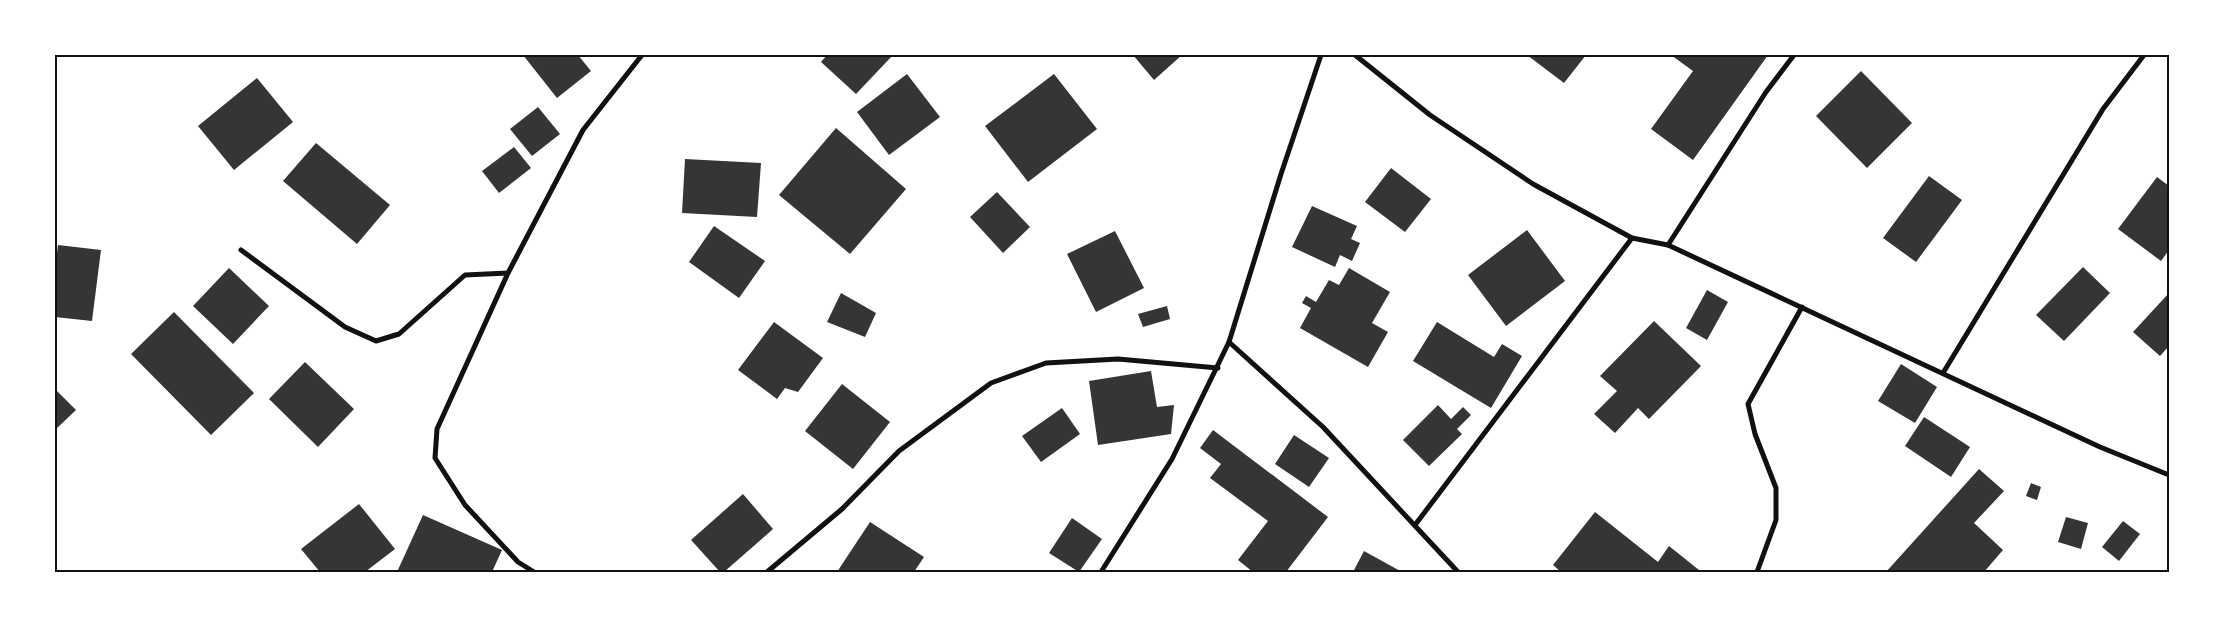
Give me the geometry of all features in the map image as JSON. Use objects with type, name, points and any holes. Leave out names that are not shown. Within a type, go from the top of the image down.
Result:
[{"type":"street","points":[[534,572],[518,562],[465,505],[435,458],[437,429],[508,272],[583,130],[642,55]]},
{"type":"street","points":[[1101,572],[1172,458],[1230,342],[1281,174],[1321,55]]},
{"type":"street","points":[[1355,55],[1430,115],[1533,184],[1632,238],[1668,245],[2100,447],[2169,475]]},
{"type":"street","points":[[1668,245],[1766,92],[1794,55]]},
{"type":"street","points":[[1943,373],[2103,109],[2144,55]]},
{"type":"street","points":[[1415,525],[1632,238]]},
{"type":"street","points":[[241,250],[345,327],[376,341],[399,334],[465,275],[508,272]]},
{"type":"street","points":[[1757,572],[1776,520],[1776,488],[1755,434],[1748,404],[1802,307]]},
{"type":"street","points":[[1230,342],[1323,427],[1458,572]]},
{"type":"street","points":[[767,572],[842,509],[899,451],[991,383],[1046,364],[1055,363],[1118,359],[1218,368]]},
{"type":"building","points":[[523,55],[578,55],[591,71],[557,98]]},
{"type":"building","points":[[827,55],[893,55],[856,94],[821,62]]},
{"type":"building","points":[[1133,55],[1182,55],[1154,80]]},
{"type":"building","points":[[1527,55],[1586,55],[1564,83]]},
{"type":"building","points":[[1671,55],[1768,55],[1693,160],[1651,129],[1693,71]]},
{"type":"building","points":[[1861,71],[1912,123],[1867,168],[1816,116]]},
{"type":"building","points":[[907,74],[940,117],[889,155],[857,112]]},
{"type":"building","points":[[1054,74],[1097,129],[1028,182],[985,126]]},
{"type":"building","points":[[257,78],[293,122],[234,170],[198,126]]},
{"type":"building","points":[[538,107],[560,134],[532,156],[510,129]]},
{"type":"building","points":[[836,128],[906,189],[850,254],[779,195]]},
{"type":"building","points":[[316,143],[390,205],[357,244],[283,181]]},
{"type":"building","points":[[514,147],[531,168],[499,193],[482,171]]},
{"type":"building","points":[[685,159],[761,163],[757,217],[682,213]]},
{"type":"building","points":[[1391,168],[1431,199],[1405,232],[1365,202]]},
{"type":"building","points":[[1929,176],[1962,200],[1916,262],[1883,238]]},
{"type":"building","points":[[2157,177],[2169,186],[2169,250],[2161,261],[2118,229]]},
{"type":"building","points":[[997,192],[1030,227],[1003,253],[970,217]]},
{"type":"building","points":[[1312,206],[1357,226],[1351,239],[1360,243],[1352,261],[1340,255],[1335,267],[1292,247]]},
{"type":"building","points":[[714,226],[765,261],[739,298],[689,262]]},
{"type":"building","points":[[1527,230],[1565,281],[1506,326],[1468,275]]},
{"type":"building","points":[[1115,231],[1144,288],[1096,312],[1067,254]]},
{"type":"building","points":[[58,245],[101,250],[92,321],[55,317],[55,269]]},
{"type":"building","points":[[2083,267],[2110,293],[2064,341],[2036,315]]},
{"type":"building","points":[[229,268],[269,306],[233,344],[193,306]]},
{"type":"building","points":[[1349,268],[1390,292],[1372,323],[1388,332],[1368,367],[1300,328],[1311,308],[1302,303],[1306,296],[1316,302],[1329,280],[1339,285]]},
{"type":"building","points":[[1707,290],[1728,302],[1707,340],[1686,328]]},
{"type":"building","points":[[841,293],[876,313],[865,337],[827,322]]},
{"type":"building","points":[[2169,293],[2169,346],[2160,356],[2133,332]]},
{"type":"building","points":[[1167,306],[1170,319],[1143,327],[1138,314]]},
{"type":"building","points":[[174,312],[254,393],[211,435],[131,354]]},
{"type":"building","points":[[1654,321],[1701,366],[1649,419],[1638,408],[1615,433],[1594,414],[1617,391],[1600,376]]},
{"type":"building","points":[[774,322],[823,358],[798,392],[785,388],[777,399],[738,370]]},
{"type":"building","points":[[1437,322],[1494,357],[1502,344],[1522,356],[1491,408],[1413,361]]},
{"type":"building","points":[[305,362],[354,409],[318,447],[269,399]]},
{"type":"building","points":[[1901,364],[1937,387],[1915,423],[1878,401]]},
{"type":"building","points":[[1151,371],[1157,407],[1174,405],[1171,434],[1098,445],[1089,381]]},
{"type":"building","points":[[842,384],[890,422],[853,469],[805,431]]},
{"type":"building","points":[[55,389],[76,410],[55,430]]},
{"type":"building","points":[[1438,405],[1451,419],[1463,407],[1471,415],[1457,429],[1462,434],[1429,466],[1403,440]]},
{"type":"building","points":[[1062,408],[1080,434],[1041,462],[1022,436]]},
{"type":"building","points":[[1924,417],[1970,447],[1951,477],[1905,446]]},
{"type":"building","points":[[1213,430],[1328,517],[1286,572],[1253,572],[1238,560],[1268,521],[1210,478],[1221,464],[1200,448]]},
{"type":"building","points":[[1294,435],[1329,458],[1309,487],[1275,464]]},
{"type":"building","points":[[1979,469],[2004,491],[1974,523],[2003,550],[1984,572],[1886,572]]},
{"type":"building","points":[[2031,483],[2041,487],[2037,500],[2026,496]]},
{"type":"building","points":[[743,494],[773,529],[724,572],[720,572],[691,540]]},
{"type":"building","points":[[359,504],[395,549],[365,572],[320,572],[301,549]]},
{"type":"building","points":[[1595,512],[1658,562],[1669,546],[1699,570],[1698,572],[1561,572],[1553,565]]},
{"type":"building","points":[[423,515],[502,550],[492,572],[397,572]]},
{"type":"building","points":[[2066,517],[2088,523],[2081,549],[2058,542]]},
{"type":"building","points":[[1072,518],[1102,539],[1079,572],[1049,553]]},
{"type":"building","points":[[2123,521],[2140,534],[2119,561],[2102,547]]},
{"type":"building","points":[[870,522],[924,557],[914,572],[837,572]]},
{"type":"building","points":[[1364,551],[1402,572],[1353,572]]}]
